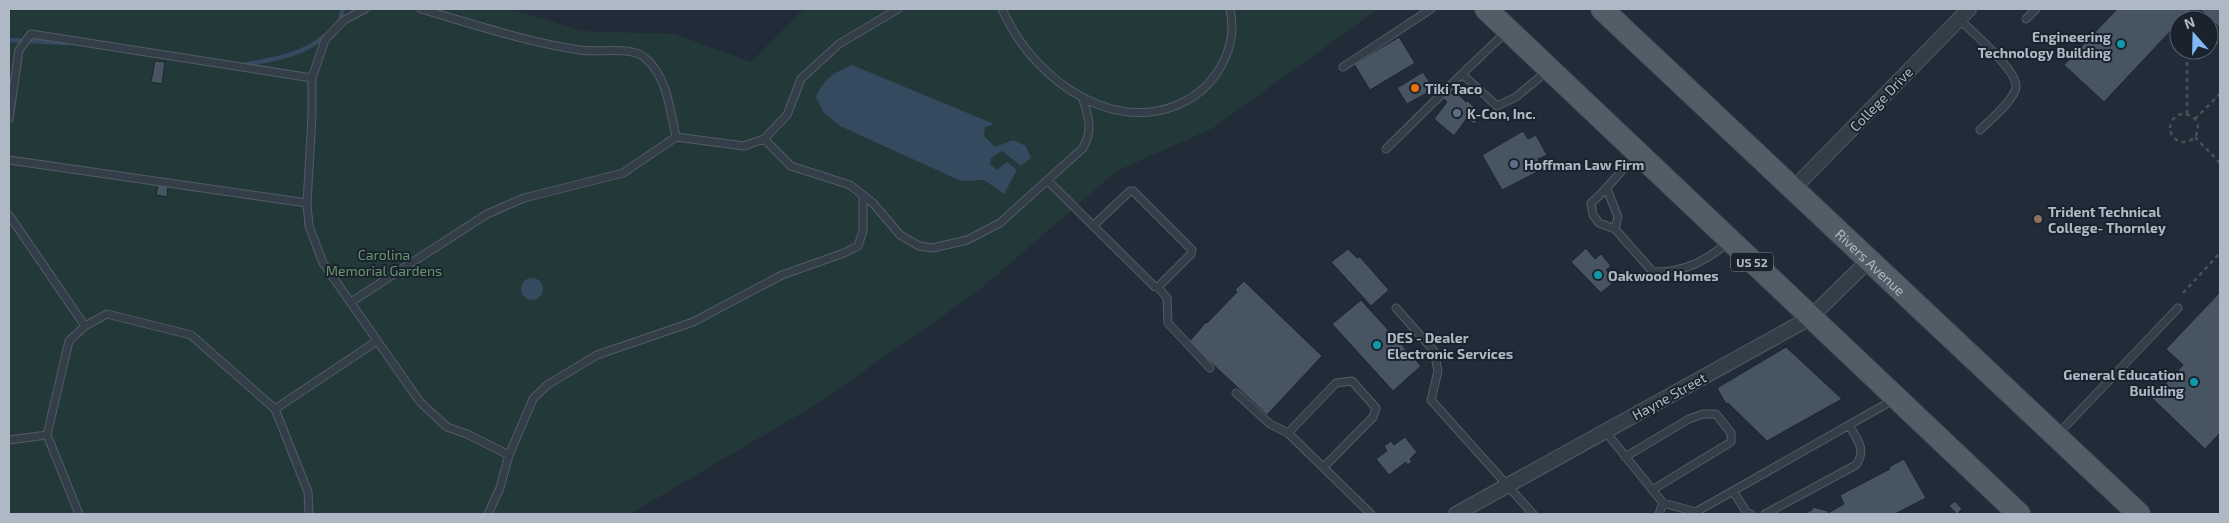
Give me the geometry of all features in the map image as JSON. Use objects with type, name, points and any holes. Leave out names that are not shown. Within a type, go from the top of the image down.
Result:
[{"type":"main road","name":"US 52","points":[[1486,9],[2019,514]]},
{"type":"main road","name":"Rivers Avenue","points":[[1602,9],[2139,514]]},
{"type":"street","name":"College Drive","points":[[1793,189],[1964,14]]},
{"type":"street","name":"Hayne Street","points":[[1456,514],[1810,318],[1869,260]]},
{"type":"lane","points":[[365,9],[344,20],[326,40],[312,78],[312,117],[307,203],[309,226],[323,263],[376,341],[433,416],[447,427],[467,434],[509,455]]},
{"type":"lane","points":[[421,9],[490,29],[582,51],[617,51],[642,55],[654,66],[664,88],[676,137]]},
{"type":"lane","points":[[351,302],[487,214],[524,198],[623,173],[676,137],[744,146],[764,139],[787,115],[801,79],[839,44],[898,9]]},
{"type":"lane","points":[[1002,9],[1018,39],[1039,64],[1060,82],[1084,99],[1111,109],[1133,113],[1160,111],[1188,100],[1209,84],[1223,65],[1230,45],[1234,24],[1230,9]]},
{"type":"lane","points":[[1343,67],[1431,9]]},
{"type":"lane","points":[[2026,19],[2036,9]]},
{"type":"lane","points":[[1964,14],[2012,72],[2016,86],[2010,99],[1980,130]]},
{"type":"lane","points":[[1386,149],[1508,30]]},
{"type":"lane","points":[[9,119],[19,50],[31,34],[312,78]]},
{"type":"lane","points":[[1462,74],[1497,106],[1516,97],[1549,69]]},
{"type":"lane","points":[[764,139],[791,166],[850,185],[873,203],[900,235],[919,246],[933,248],[967,240],[1000,223],[1083,148],[1090,135],[1090,119],[1084,99]]},
{"type":"lane","points":[[1638,153],[1592,204],[1591,209],[1599,223],[1615,229],[1653,272],[1671,273],[1707,260],[1730,242]]},
{"type":"lane","points":[[9,160],[307,203]]},
{"type":"lane","points":[[1048,180],[1093,226],[1158,287],[1167,298],[1168,323],[1210,368]]},
{"type":"lane","points":[[1607,189],[1618,217],[1615,229]]},
{"type":"lane","points":[[1093,226],[1130,191],[1133,191],[1192,250],[1191,254],[1158,287]]},
{"type":"lane","points":[[488,514],[500,488],[509,455],[533,399],[547,385],[597,355],[693,322],[782,276],[858,246],[862,231],[863,195]]},
{"type":"lane","points":[[9,216],[85,326]]},
{"type":"lane","points":[[1396,308],[1434,351],[1438,370],[1431,400],[1533,514]]},
{"type":"lane","points":[[2056,436],[2178,308]]},
{"type":"lane","points":[[79,514],[47,435],[69,341],[85,326],[107,314],[191,335],[275,409],[308,492],[309,514]]},
{"type":"lane","points":[[275,409],[376,341]]},
{"type":"lane","points":[[1288,433],[1336,383],[1352,382],[1376,408],[1373,417],[1324,468]]},
{"type":"lane","points":[[1236,393],[1270,424],[1288,433],[1371,514]]},
{"type":"lane","points":[[1605,431],[1663,503],[1696,512],[1896,398]]},
{"type":"lane","points":[[1626,457],[1689,419],[1703,414],[1716,414],[1731,433],[1731,442],[1652,490]]},
{"type":"lane","points":[[1765,514],[1856,465],[1861,457],[1861,448],[1849,425]]},
{"type":"lane","points":[[9,440],[47,435]]},
{"type":"lane","points":[[1733,491],[1747,513],[1751,514]]},
{"type":"lane","points":[[1659,514],[1663,503]]},
{"type":"path","points":[[2187,60],[2187,114]]},
{"type":"path","points":[[2194,119],[2220,94]]},
{"type":"path","points":[[2187,114],[2194,119],[2197,128],[2194,137],[2187,141],[2178,141],[2170,131],[2170,126],[2174,118],[2187,114]]},
{"type":"path","points":[[2194,137],[2220,163]]},
{"type":"path","points":[[2183,293],[2220,253]]},
{"type":"green space","name":"Carolina Memorial Gardens","points":[[14,9],[509,9],[583,31],[674,34],[751,62],[804,9],[1378,9],[1213,128],[1117,171],[978,291],[820,402],[630,514],[9,514],[9,14]]},
{"type":"water","points":[[852,65],[994,124],[985,127],[984,136],[995,147],[1013,140],[1026,146],[1031,158],[1021,166],[1002,151],[991,158],[990,164],[997,170],[1007,162],[1017,170],[1004,194],[984,180],[961,181],[840,126],[824,113],[816,97],[822,85],[830,77]]},
{"type":"water","points":[[532,278],[540,281],[543,289],[540,297],[532,300],[524,297],[521,289],[524,281]]},
{"type":"building","name":"Engineering Technology Building","points":[[2117,9],[2192,9],[2169,10],[2169,33],[2104,102],[2064,65]]},
{"type":"building","points":[[2220,9],[2220,28],[2219,10],[2201,10]]},
{"type":"building","points":[[1399,37],[1415,63],[1370,90],[1354,64]]},
{"type":"building","points":[[155,61],[165,62],[162,84],[151,82]]},
{"type":"building","name":"Tiki Taco","points":[[1423,72],[1434,89],[1407,104],[1397,88]]},
{"type":"building","name":"K-Con, Inc.","points":[[1450,91],[1454,96],[1457,93],[1466,102],[1468,101],[1478,111],[1474,115],[1479,119],[1474,124],[1467,118],[1454,136],[1434,119],[1447,102],[1443,98]]},
{"type":"building","name":"Hoffman Law Firm","points":[[1523,131],[1528,139],[1536,135],[1547,155],[1538,159],[1543,169],[1502,190],[1482,155]]},
{"type":"building","points":[[158,185],[168,186],[167,197],[156,195]]},
{"type":"building","name":"Oakwood Homes","points":[[1586,248],[1595,259],[1601,254],[1611,266],[1606,270],[1616,280],[1601,293],[1571,262]]},
{"type":"building","points":[[1348,249],[1357,258],[1360,257],[1389,290],[1371,306],[1331,262]]},
{"type":"building","points":[[1244,281],[1322,356],[1267,415],[1189,342],[1206,322],[1237,292],[1235,290]]},
{"type":"building","name":"General Education Building","points":[[2220,292],[2220,433],[2205,449],[2152,398],[2183,365],[2166,349]]},
{"type":"building","name":"DES - Dealer Electronic Services","points":[[1361,300],[1421,366],[1393,391],[1332,324]]},
{"type":"building","points":[[1786,347],[1842,399],[1767,441],[1728,403],[1726,404],[1717,388]]},
{"type":"building","points":[[1405,437],[1417,452],[1410,459],[1412,462],[1407,465],[1406,462],[1389,475],[1376,459],[1387,451],[1384,446],[1391,441],[1394,445]]},
{"type":"building","points":[[1904,459],[1926,498],[1895,514],[1804,514],[1812,510],[1813,507],[1828,511],[1828,513],[1844,504],[1840,495],[1890,469],[1889,467]]},
{"type":"building","points":[[1955,501],[1962,509],[1957,514],[1949,506]]},
{"type":"waterway","points":[[339,23],[343,9]]},
{"type":"waterway","points":[[243,65],[287,56],[307,48],[326,35]]},
{"type":"waterway","points":[[9,40],[67,43]]},
{"type":"place","name":"Engineering Technology Building","points":[[2121,44]]},
{"type":"place","name":"Tiki Taco","points":[[1415,88]]},
{"type":"place","name":"K-Con, Inc.","points":[[1457,113]]},
{"type":"place","name":"Hoffman Law Firm","points":[[1514,164]]},
{"type":"place","name":"Trident Technical College- Thornley","points":[[2038,219]]},
{"type":"place","name":"Oakwood Homes","points":[[1598,275]]},
{"type":"place","name":"DES - Dealer Electronic Services","points":[[1377,345]]},
{"type":"place","name":"General Education Building","points":[[2194,382]]}]
